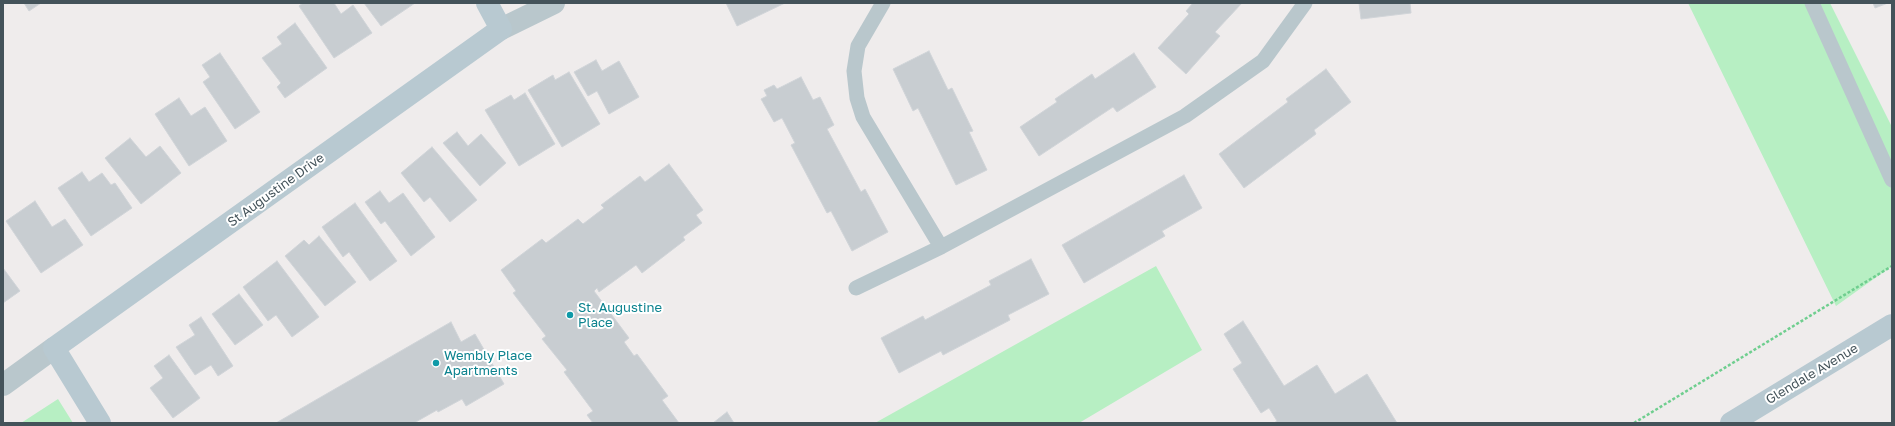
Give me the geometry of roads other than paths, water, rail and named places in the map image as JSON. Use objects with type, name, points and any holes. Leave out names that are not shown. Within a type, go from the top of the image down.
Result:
[{"type":"street","points":[[487,3],[500,29]]},
{"type":"street","name":"St Augustine Drive","points":[[3,385],[500,29],[554,3]]},
{"type":"street","name":"Glendale Avenue","points":[[1731,423],[1892,325]]},
{"type":"street","points":[[54,348],[100,423]]},
{"type":"lane","points":[[883,3],[858,46],[854,71],[857,98],[863,117],[941,247]]},
{"type":"lane","points":[[856,288],[941,247],[1185,116],[1263,61],[1305,3]]},
{"type":"lane","points":[[1812,3],[1892,180]]},
{"type":"place","name":"St. Augustine Place","points":[[570,315]]},
{"type":"place","name":"Wembly Place Apartments","points":[[436,363]]}]
